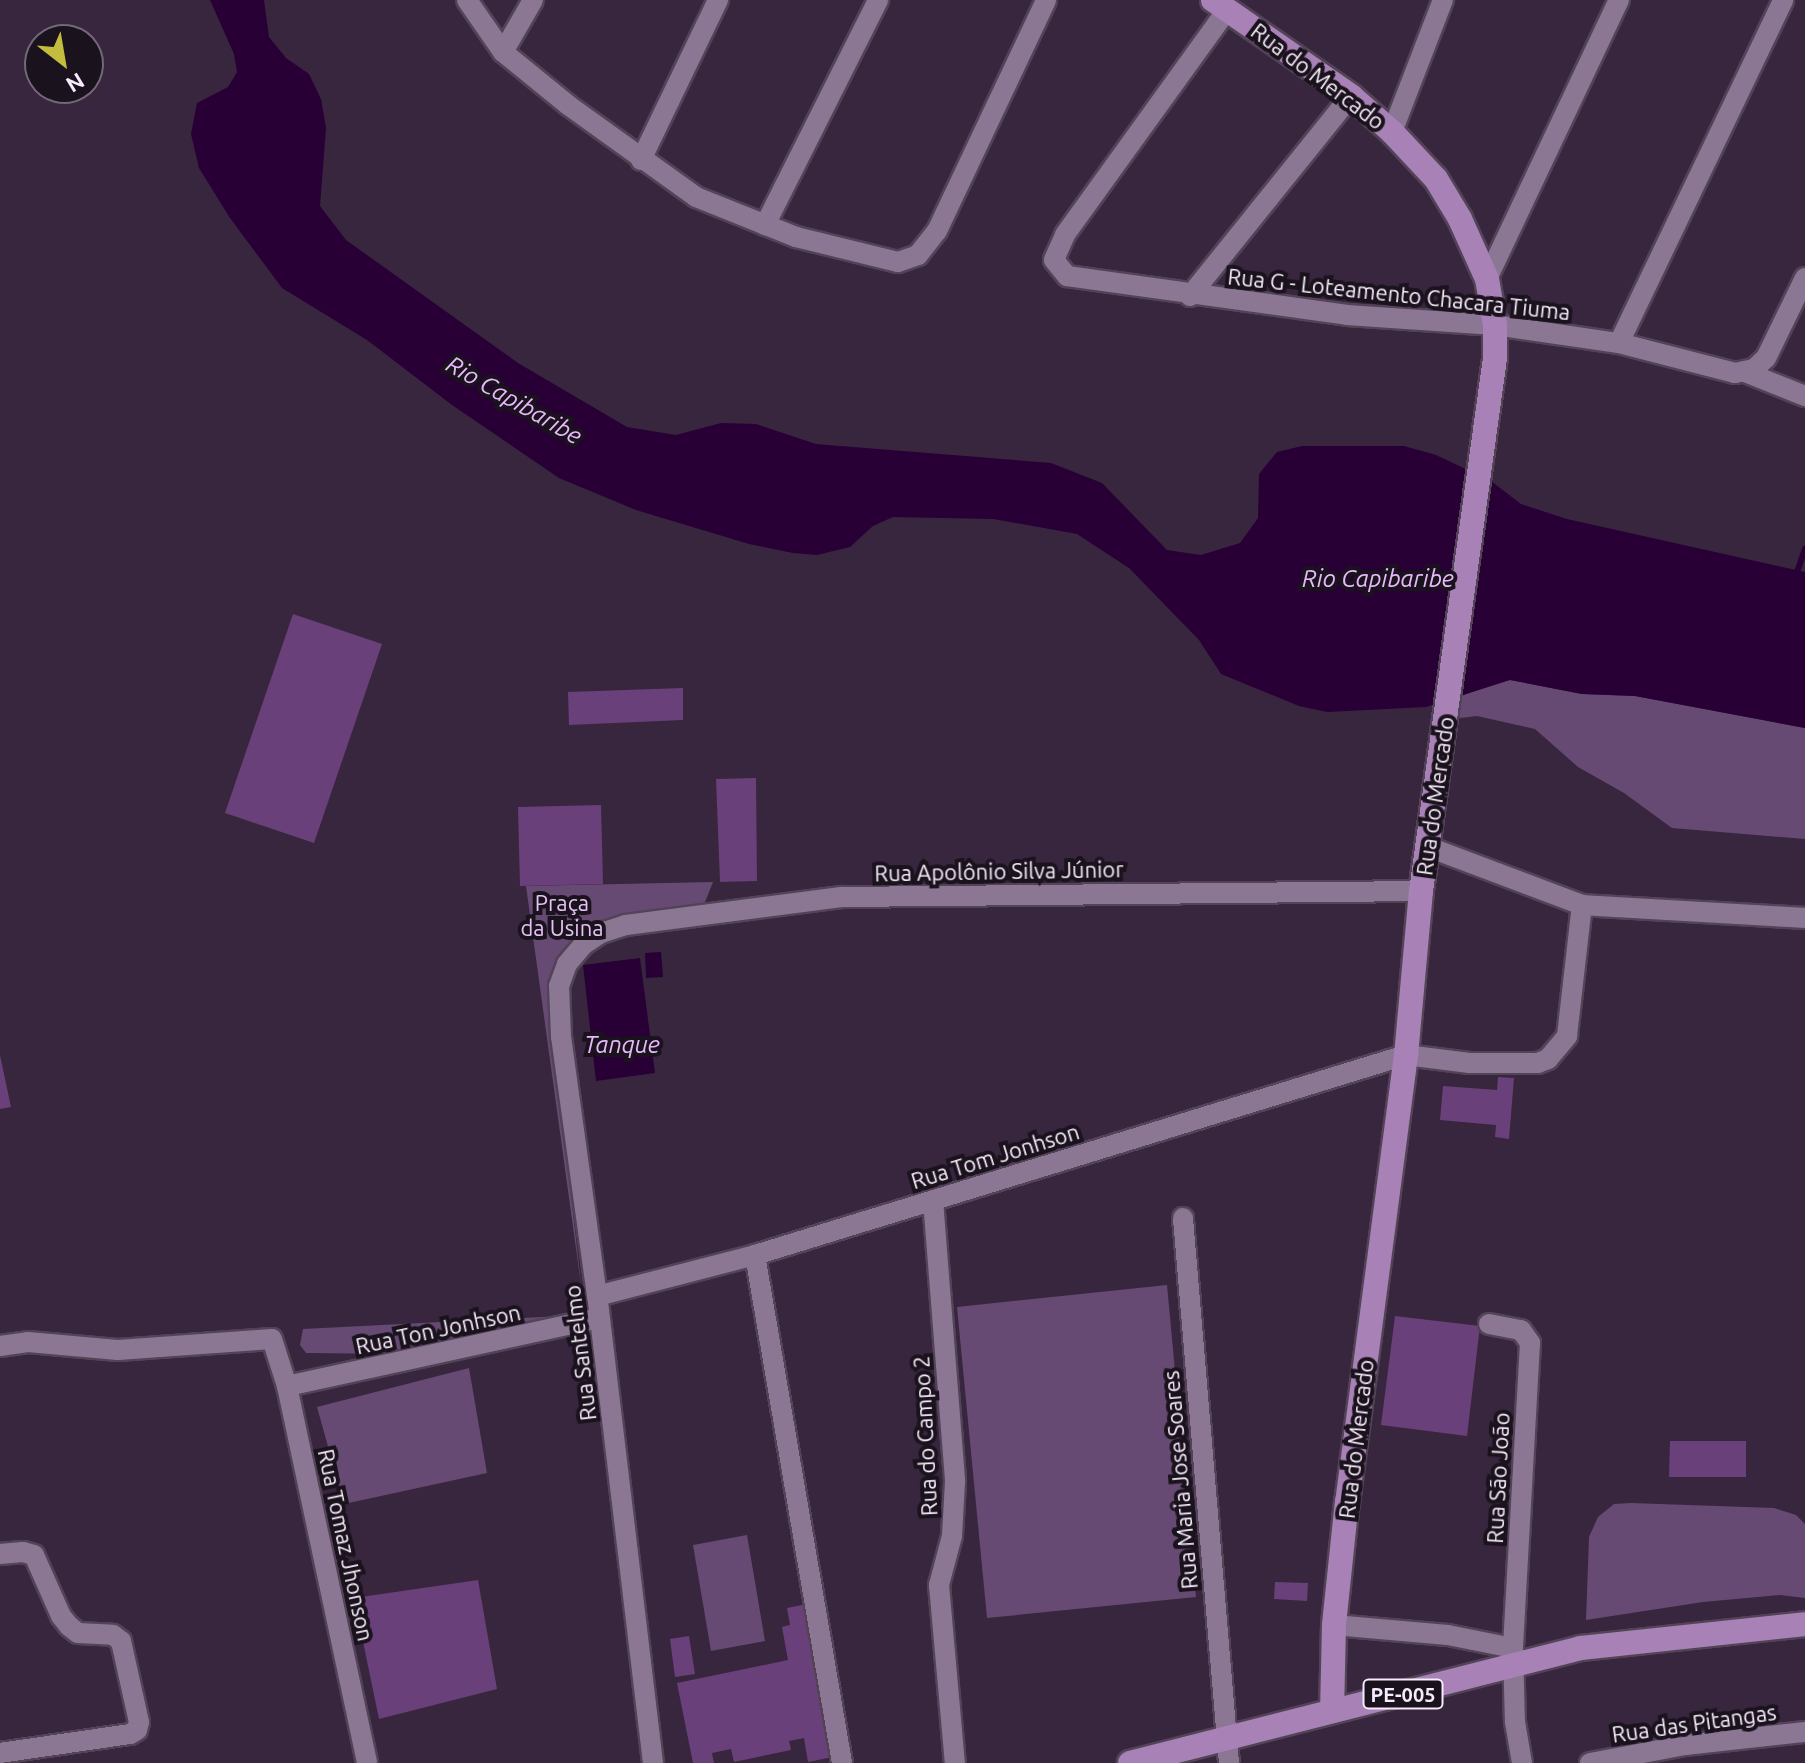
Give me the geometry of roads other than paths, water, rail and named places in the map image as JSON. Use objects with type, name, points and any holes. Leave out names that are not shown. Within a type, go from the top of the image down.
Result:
[{"type":"main road","name":"Rua do Mercado","points":[[1231,6],[1351,96],[1392,132],[1436,179],[1460,219],[1487,279],[1495,325],[1484,430],[1421,891],[1406,1055],[1334,1625],[1332,1711]]},
{"type":"main road","name":"PE-005","points":[[1130,1763],[1332,1711],[1513,1656],[1805,1624]]},
{"type":"street","points":[[467,0],[503,52],[641,160],[696,197],[765,225],[898,262],[918,255],[937,231],[1046,0]]},
{"type":"street","points":[[503,52],[533,0]]},
{"type":"street","points":[[641,160],[718,0]]},
{"type":"street","points":[[765,225],[878,0]]},
{"type":"street","points":[[1392,132],[1443,0]]},
{"type":"street","points":[[1487,279],[1619,0]]},
{"type":"street","points":[[1619,343],[1783,0]]},
{"type":"street","name":"Rua G - Loteamento Chacara Tiuma","points":[[1231,6],[1065,235],[1054,260],[1067,276],[1190,296],[1421,322],[1495,325],[1619,343],[1721,371],[1745,372],[1805,396]]},
{"type":"street","points":[[1190,296],[1351,96]]},
{"type":"street","points":[[1745,372],[1766,358],[1805,278]]},
{"type":"street","points":[[1428,847],[1582,905],[1805,918]]},
{"type":"street","name":"Rua Apolônio Silva Júnior","points":[[583,945],[601,933],[626,925],[841,897],[1421,891]]},
{"type":"street","points":[[1406,1055],[1469,1063],[1538,1063],[1548,1059],[1563,1045],[1582,905]]},
{"type":"street","name":"Rua Santelmo","points":[[583,945],[567,964],[558,1004],[597,1296],[653,1763]]},
{"type":"street","name":"Rua Tom Jonhson","points":[[597,1296],[755,1255],[1406,1055]]},
{"type":"street","name":"Rua do Campo 2","points":[[933,1200],[955,1482],[952,1536],[939,1585],[955,1763]]},
{"type":"street","name":"Rua Maria Jose Soares","points":[[1183,1218],[1229,1763]]},
{"type":"street","points":[[755,1255],[842,1763]]},
{"type":"street","name":"Rua Ton Jonhson","points":[[287,1386],[599,1318]]},
{"type":"street","name":"Rua São João","points":[[1489,1324],[1524,1331],[1530,1343],[1513,1656]]},
{"type":"street","name":"Rua Tomaz Jhonson","points":[[0,1346],[28,1342],[118,1350],[272,1339],[287,1386],[367,1763]]},
{"type":"street","points":[[0,1554],[23,1552],[34,1555],[61,1616],[69,1626],[78,1633],[113,1635],[121,1641],[139,1726],[130,1734],[61,1754],[0,1753]]},
{"type":"street","points":[[1334,1625],[1448,1635],[1513,1656],[1515,1722],[1522,1763]]},
{"type":"street","name":"Rua das Pitangas","points":[[1590,1763],[1685,1745],[1805,1732]]},
{"type":"water","name":"Rio Capibaribe","points":[[210,0],[264,0],[269,37],[286,58],[309,74],[321,99],[326,128],[320,206],[346,240],[518,363],[627,427],[676,435],[721,423],[756,424],[816,444],[1051,463],[1102,483],[1167,550],[1201,555],[1240,543],[1258,518],[1259,474],[1277,452],[1302,446],[1404,446],[1436,455],[1491,481],[1521,504],[1567,519],[1805,572],[1805,728],[1635,696],[1582,694],[1510,680],[1426,707],[1327,712],[1299,706],[1221,674],[1199,640],[1129,568],[1077,534],[993,519],[893,517],[873,526],[850,547],[817,555],[793,553],[749,544],[636,510],[559,478],[452,405],[367,340],[282,288],[230,218],[199,168],[191,134],[197,103],[228,87],[237,72],[234,54]]},
{"type":"water","points":[[661,952],[663,977],[646,978],[645,953]]},
{"type":"water","name":"Tanque","points":[[640,958],[655,1073],[596,1081],[583,965]]},
{"type":"waterway","points":[[1796,575],[1805,549]]},
{"type":"park label","name":"Praça da Usina","points":[[562,914]]}]
